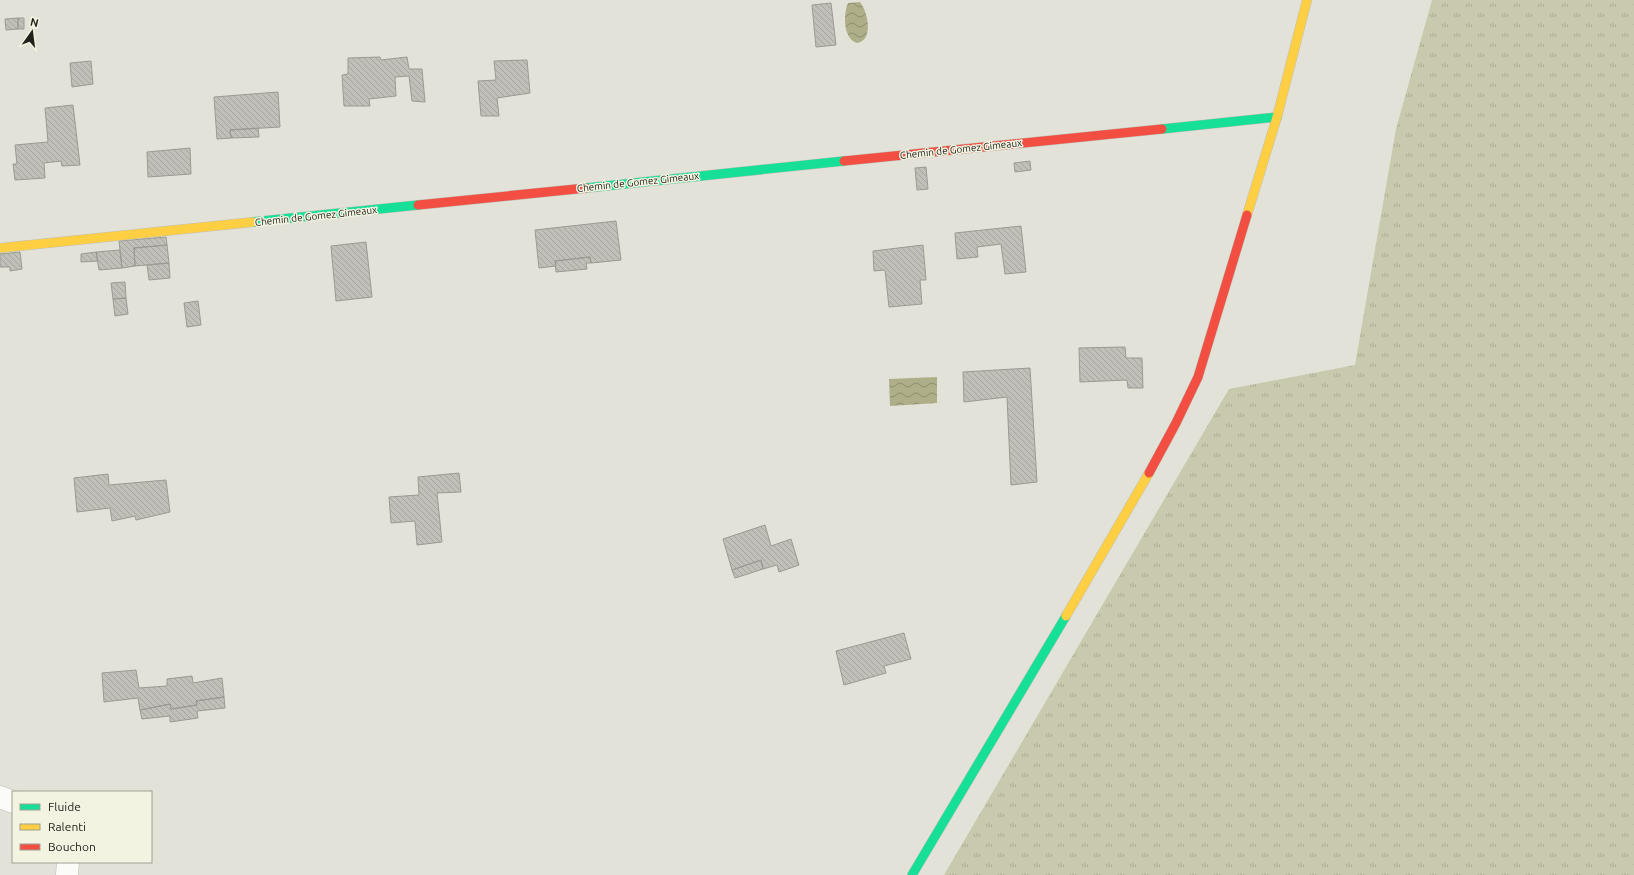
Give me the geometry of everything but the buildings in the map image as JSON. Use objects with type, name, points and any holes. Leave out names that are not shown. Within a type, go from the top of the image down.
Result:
[{"type":"street","points":[[912,875],[1122,522],[1176,423],[1198,377],[1277,117],[1307,0]]},
{"type":"street","name":"Chemin de Gomez Gimeaux","points":[[0,248],[1277,117]]},
{"type":"street","points":[[0,797],[12,802]]},
{"type":"street","points":[[67,875],[68,863]]},
{"type":"green space","points":[[1432,0],[1634,0],[1634,875],[944,875],[1229,389],[1355,365],[1396,129]]},
{"type":"water","points":[[860,2],[867,19],[868,31],[866,37],[857,43],[852,41],[849,37],[845,26],[845,13],[848,3]]},
{"type":"water","points":[[937,377],[937,403],[890,406],[889,379]]},
{"type":"traffic: fast","points":[[1162,129],[1277,117]]},
{"type":"traffic: fast","points":[[586,188],[844,161]]},
{"type":"traffic: fast","points":[[253,222],[418,205]]},
{"type":"traffic: fast","points":[[912,875],[1066,616]]},
{"type":"traffic: slow","points":[[1247,215],[1277,117],[1307,0]]},
{"type":"traffic: slow","points":[[0,248],[253,222]]},
{"type":"traffic: slow","points":[[1066,616],[1149,473]]},
{"type":"traffic: jam","points":[[844,161],[1162,129]]},
{"type":"traffic: jam","points":[[418,205],[586,188]]},
{"type":"traffic: jam","points":[[1149,473],[1176,423],[1198,377],[1247,215]]}]
